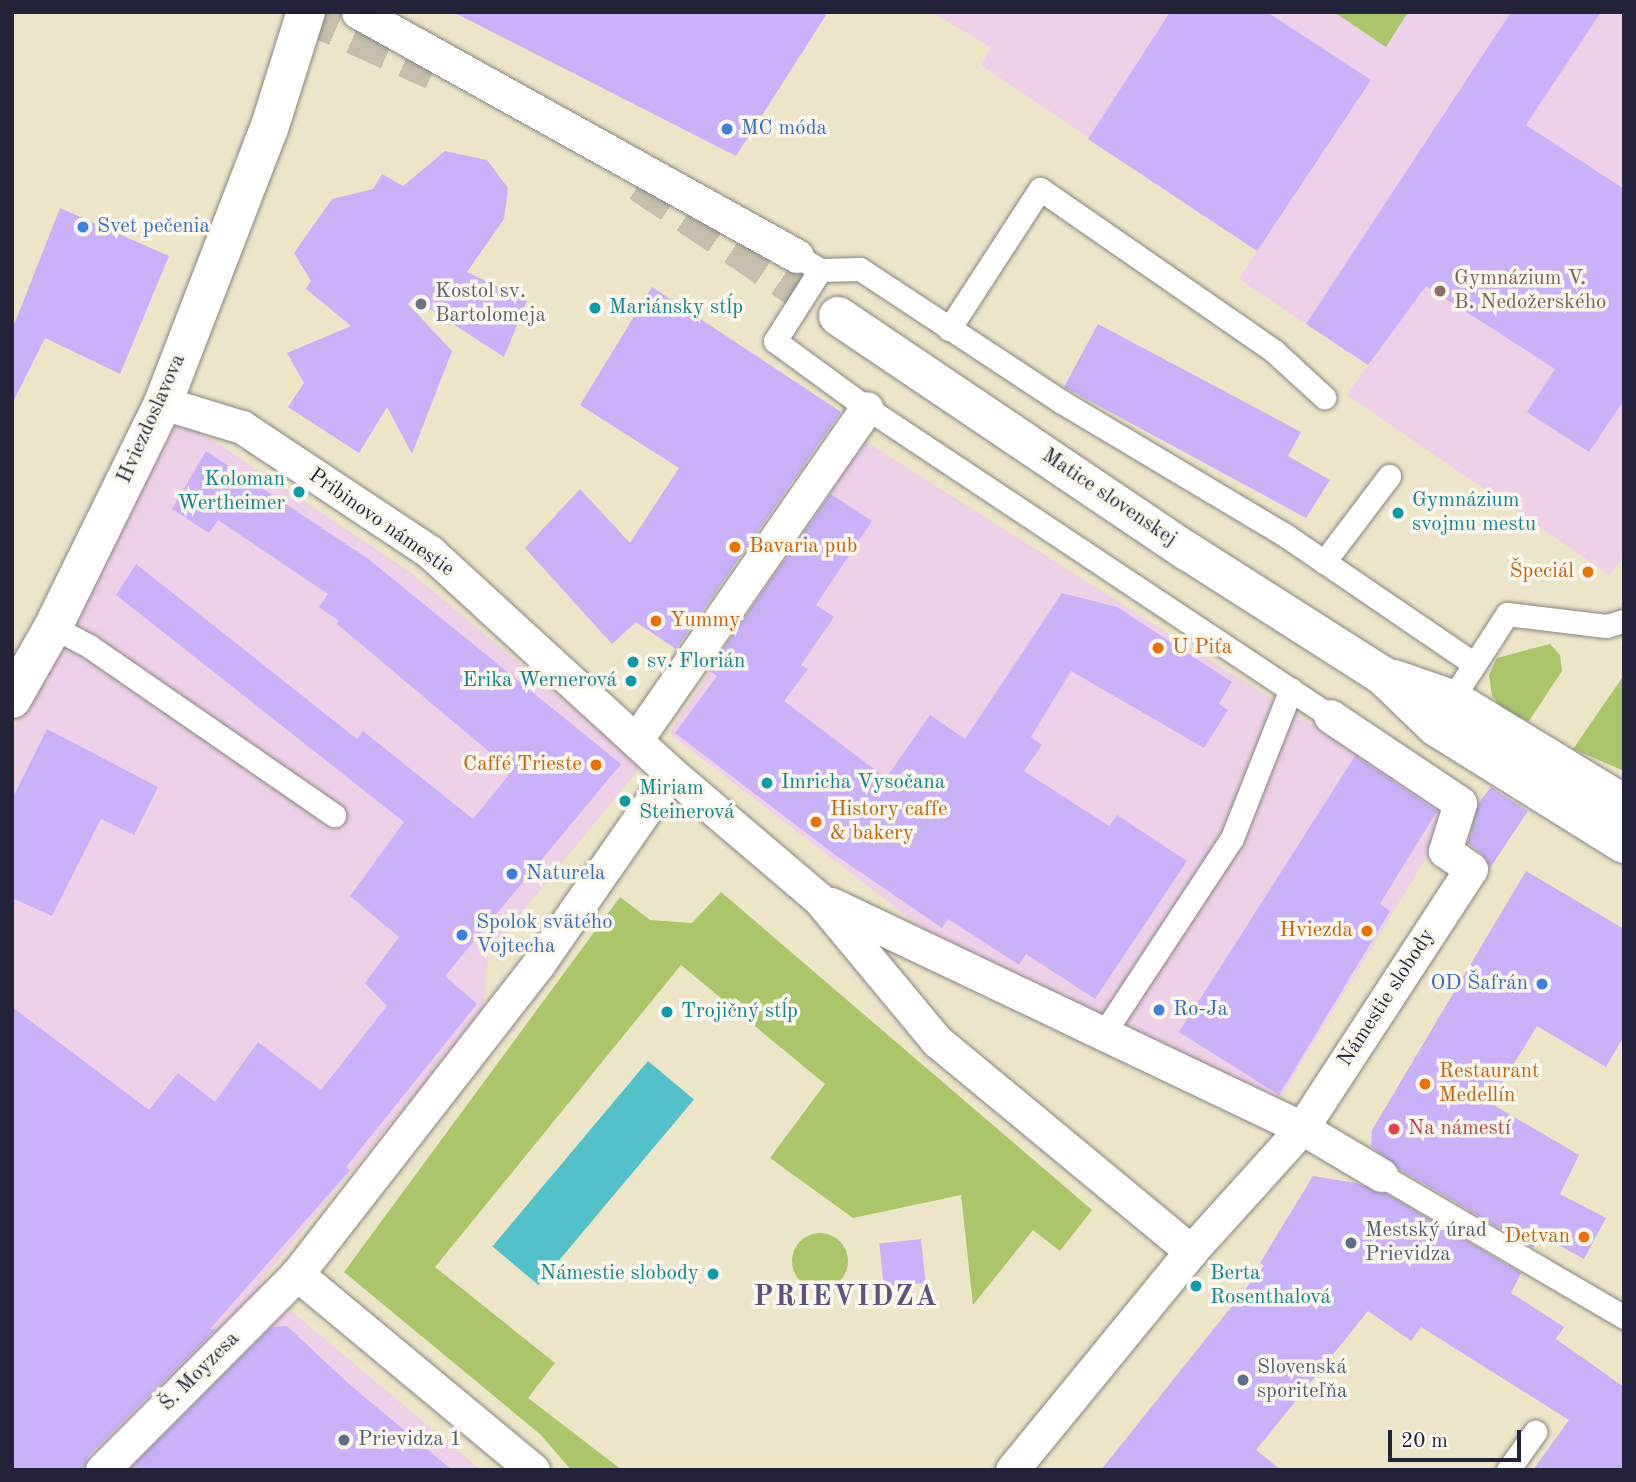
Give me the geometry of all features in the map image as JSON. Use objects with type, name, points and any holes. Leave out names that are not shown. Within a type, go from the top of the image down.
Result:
[{"type":"main road","name":"Hviezdoslavova","points":[[12,699],[53,627],[163,403],[269,129],[306,12]]},
{"type":"main road","name":"Matice slovenskej","points":[[838,316],[1175,543],[1382,675],[1436,727],[1624,844]]},
{"type":"main road","name":"Matice slovenskej","points":[[1382,675],[1452,699],[1624,804]]},
{"type":"street","points":[[358,12],[809,263]]},
{"type":"street","name":"Pribinovo námestie","points":[[163,403],[242,427],[430,552],[671,773]]},
{"type":"street","points":[[636,740],[867,408]]},
{"type":"street","name":"Námestie slobody","points":[[1012,1470],[1191,1251],[1302,1128],[1471,869],[1445,851],[1460,803],[1330,716]]},
{"type":"street","points":[[533,1470],[298,1274],[539,963],[671,773],[819,899],[937,1041],[1191,1251]]},
{"type":"street","points":[[819,899],[1102,1036],[1302,1128],[1381,1175]]},
{"type":"street","name":"Š. Moyzesa","points":[[102,1470],[298,1274]]},
{"type":"lane","points":[[949,329],[1040,189],[1275,352],[1324,397]]},
{"type":"lane","points":[[1330,716],[867,408],[775,341],[809,263],[860,269],[949,329],[1324,562],[1474,664]]},
{"type":"lane","points":[[1324,562],[1389,476]]},
{"type":"lane","points":[[1452,699],[1507,614],[1606,626],[1624,621]]},
{"type":"lane","points":[[53,627],[89,646],[334,815]]},
{"type":"lane","points":[[1102,1036],[1232,838],[1291,689]]},
{"type":"lane","points":[[1381,1175],[1624,1317]]},
{"type":"lane","points":[[1507,1470],[1535,1432]]},
{"type":"shaded area","name":"Gymnázium V. B. Nedožerského","points":[[931,12],[1624,12],[1624,555],[1610,575],[1347,395],[1368,365],[1239,279],[1257,251],[981,65],[991,47]]},
{"type":"shaded area","points":[[180,418],[410,572],[642,765],[488,954],[483,1011],[259,1284],[481,1470],[12,1470],[12,731]]},
{"type":"shaded area","points":[[865,441],[1453,814],[1280,1098],[952,951],[669,733]]},
{"type":"green space","points":[[1334,12],[1408,12],[1386,47]]},
{"type":"green space","points":[[1550,644],[1560,655],[1562,671],[1529,721],[1506,714],[1492,696],[1489,675],[1497,658]]},
{"type":"green space","points":[[1624,675],[1624,771],[1573,749]]},
{"type":"green space","points":[[721,892],[1092,1210],[1060,1251],[1033,1230],[973,1305],[961,1195],[853,1218],[770,1158],[825,1084],[681,965],[435,1267],[555,1363],[528,1398],[622,1470],[571,1470],[541,1435],[344,1272],[620,897],[650,920],[692,923]]},
{"type":"green space","points":[[820,1233],[835,1238],[843,1246],[848,1261],[843,1276],[835,1284],[820,1289],[805,1284],[797,1276],[792,1261],[797,1246],[805,1238]]},
{"type":"water","points":[[648,1061],[694,1100],[538,1285],[492,1246]]},
{"type":"building","points":[[453,12],[828,12],[736,156]]},
{"type":"building","points":[[1170,12],[1267,12],[1371,80],[1257,251],[1088,139]]},
{"type":"building","points":[[1511,12],[1601,12],[1526,125],[1624,189],[1624,400],[1589,452],[1527,412],[1555,369],[1426,286],[1368,365],[1306,324]]},
{"type":"building","name":"Kostol sv. Bartolomeja","points":[[445,151],[487,160],[508,188],[504,219],[467,272],[527,301],[504,357],[413,298],[408,304],[452,351],[412,454],[387,407],[359,453],[288,407],[304,383],[287,353],[351,326],[306,289],[311,281],[294,253],[332,199],[373,189],[382,174],[403,186]]},
{"type":"building","points":[[60,208],[169,256],[120,374],[45,338],[12,404],[12,330]]},
{"type":"building","points":[[652,287],[841,412],[676,649],[636,622],[612,644],[525,548],[580,489],[630,543],[679,468],[580,405]]},
{"type":"building","points":[[1098,324],[1301,432],[1288,456],[1330,480],[1306,518],[1064,387]]},
{"type":"building","points":[[206,451],[367,558],[621,764],[445,976],[477,1004],[346,1167],[350,1170],[210,1329],[216,1329],[88,1456],[83,1470],[12,1470],[12,1007],[149,1110],[178,1073],[215,1102],[258,1042],[321,1090],[387,1006],[365,983],[399,937],[350,896],[404,822],[116,595],[136,564],[357,739],[363,731],[473,819],[512,771],[337,624],[339,621],[319,607],[328,594],[218,520],[209,533],[172,509]]},
{"type":"building","points":[[831,494],[872,521],[816,605],[834,617],[801,665],[808,669],[784,701],[886,778],[930,715],[965,739],[1062,593],[1117,607],[1232,682],[1219,704],[1228,710],[1204,748],[1071,671],[1031,737],[1042,745],[1024,771],[1109,826],[1117,815],[1187,861],[1095,999],[1026,954],[1019,965],[948,919],[942,928],[834,854],[675,733],[717,676],[708,670]]},
{"type":"building","points":[[47,729],[158,787],[134,835],[101,819],[52,916],[12,898],[12,799]]},
{"type":"building","points":[[1355,756],[1437,811],[1380,904],[1390,911],[1279,1095],[1179,1032]]},
{"type":"building","points":[[1491,787],[1528,811],[1490,868],[1482,854],[1468,843],[1478,804]]},
{"type":"building","points":[[1526,871],[1624,929],[1624,1036],[1606,1067],[1537,1026],[1490,1103],[1579,1155],[1560,1194],[1606,1218],[1584,1259],[1540,1235],[1533,1248],[1399,1169],[1371,1146],[1372,1130]]},
{"type":"building","points":[[1313,1176],[1356,1183],[1385,1193],[1521,1273],[1511,1293],[1564,1327],[1556,1339],[1624,1387],[1624,1470],[1533,1470],[1569,1420],[1421,1327],[1411,1341],[1368,1311],[1256,1450],[1281,1470],[1101,1470],[1264,1266],[1260,1263]]},
{"type":"building","points":[[921,1239],[926,1283],[884,1287],[879,1243]]},
{"type":"building","points":[[287,1326],[349,1384],[452,1470],[129,1470],[272,1327]]},
{"type":"tunnel","points":[[302,12],[433,71]]},
{"type":"tunnel","points":[[640,183],[838,316]]},
{"type":"place","name":"MC móda","points":[[727,129]]},
{"type":"place","name":"Svet pečenia","points":[[83,227]]},
{"type":"place","name":"Gymnázium V. B. Nedožerského","points":[[1440,291]]},
{"type":"place","name":"Kostol sv. Bartolomeja","points":[[421,304]]},
{"type":"place","name":"Mariánsky stĺp","points":[[595,308]]},
{"type":"place","name":"Koloman Wertheimer","points":[[299,492]]},
{"type":"place","name":"Gymnázium svojmu mestu","points":[[1398,513]]},
{"type":"place","name":"Bavaria pub","points":[[735,547]]},
{"type":"place","name":"Špeciál","points":[[1588,572]]},
{"type":"place","name":"Yummy","points":[[656,621]]},
{"type":"place","name":"U Piťa","points":[[1158,648]]},
{"type":"place","name":"sv. Florián","points":[[633,662]]},
{"type":"place","name":"Erika Wernerová","points":[[631,681]]},
{"type":"place","name":"Caffé Trieste","points":[[596,765]]},
{"type":"place","name":"Imricha Vysočana","points":[[767,783]]},
{"type":"place","name":"Miriam Steinerová","points":[[625,801]]},
{"type":"place","name":"History caffe & bakery","points":[[816,822]]},
{"type":"place","name":"Naturela","points":[[512,874]]},
{"type":"place","name":"Hviezda","points":[[1367,931]]},
{"type":"place","name":"Spolok svätého Vojtecha","points":[[462,935]]},
{"type":"place","name":"OD Šafrán","points":[[1542,984]]},
{"type":"place","name":"Ro-Ja","points":[[1159,1010]]},
{"type":"place","name":"Trojičný stĺp","points":[[667,1012]]},
{"type":"place","name":"Restaurant Medellín","points":[[1425,1084]]},
{"type":"place","name":"Na námestí","points":[[1394,1129]]},
{"type":"place","name":"Detvan","points":[[1584,1237]]},
{"type":"place","name":"Mestský úrad Prievidza","points":[[1351,1243]]},
{"type":"place","name":"Námestie slobody","points":[[713,1274]]},
{"type":"place","name":"Berta Rosenthalová","points":[[1196,1286]]},
{"type":"place","name":"Slovenská sporiteľňa","points":[[1243,1380]]},
{"type":"place","name":"Prievidza 1","points":[[344,1440]]},
{"type":"district","name":"PRIEVIDZA","points":[[846,1298]]}]
